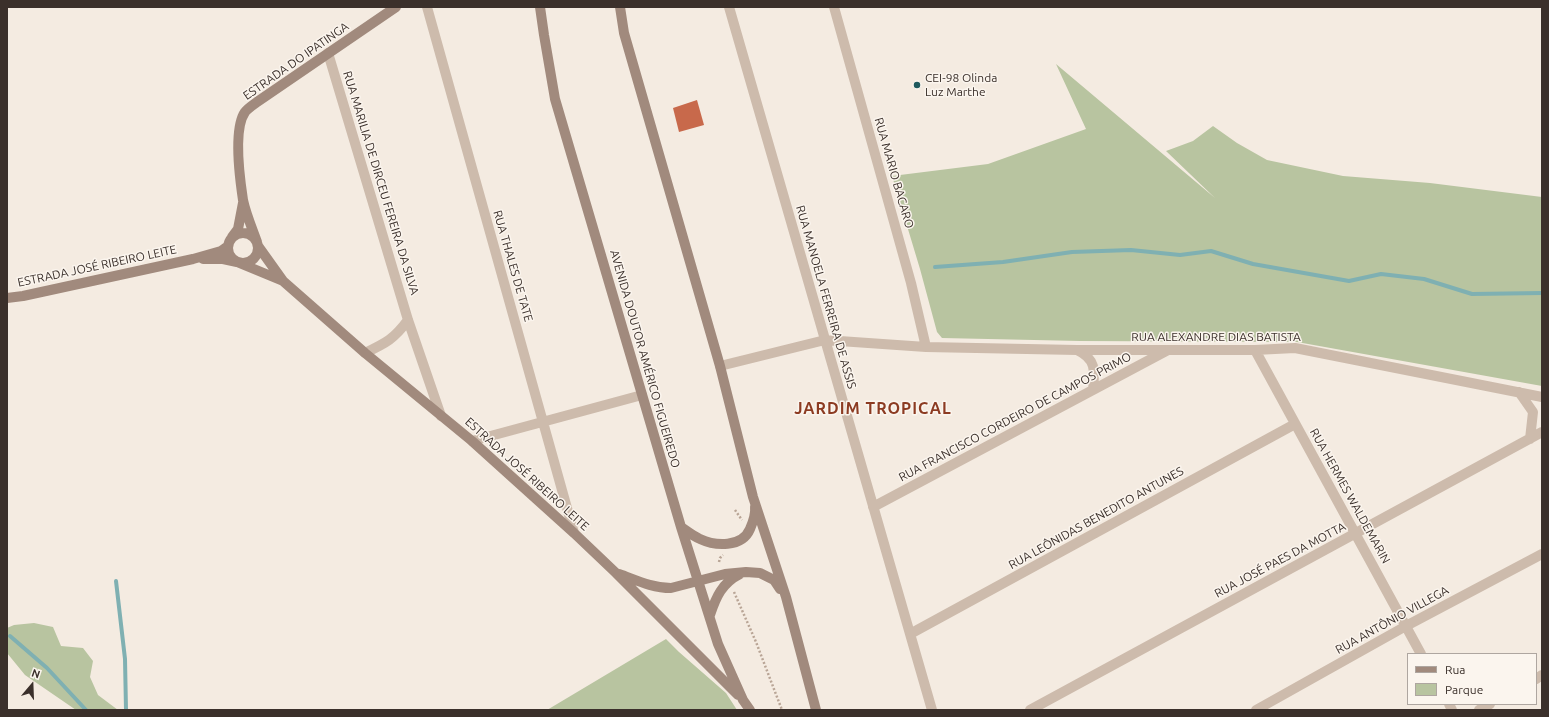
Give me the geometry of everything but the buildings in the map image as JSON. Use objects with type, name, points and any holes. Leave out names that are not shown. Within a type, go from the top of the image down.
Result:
[{"type":"main road","name":"ESTRADA DO IPATINGA","points":[[230,242],[238,229],[243,201],[238,136],[240,123],[246,112],[257,102],[396,7]]},
{"type":"main road","name":"AVENIDA DOUTOR AMÉRICO FIGUEIREDO","points":[[540,7],[555,99],[681,527],[718,644],[743,700],[750,710]]},
{"type":"main road","points":[[620,7],[624,33],[720,366],[753,497],[786,597],[816,710]]},
{"type":"main road","name":"ESTRADA DO IPATINGA","points":[[243,201],[258,244]]},
{"type":"main road","points":[[245,233],[254,237],[258,244],[258,251],[248,263],[237,262],[230,255],[230,242],[236,235],[245,233]]},
{"type":"main road","name":"ESTRADA JOSÉ RIBEIRO LEITE","points":[[7,298],[23,296],[193,259],[221,251],[230,242]]},
{"type":"main road","name":"ESTRADA JOSÉ RIBEIRO LEITE","points":[[258,244],[283,281],[365,353],[472,441],[574,533],[616,572],[743,700]]},
{"type":"main road","name":"ESTRADA JOSÉ RIBEIRO LEITE","points":[[193,259],[223,259],[237,262],[283,281]]},
{"type":"main road","points":[[681,527],[699,539],[710,543],[731,544],[740,540],[749,532],[753,523],[755,511],[753,497]]},
{"type":"main road","points":[[616,572],[648,585],[662,588],[671,588],[725,574],[746,572],[760,573],[774,580],[786,597]]},
{"type":"main road","points":[[710,615],[721,588],[731,578],[746,572]]},
{"type":"street","name":"RUA THALES DE TATE","points":[[427,7],[574,533]]},
{"type":"street","name":"RUA MANOELA FERREIRA DE ASSIS","points":[[729,7],[932,710]]},
{"type":"street","name":"RUA MARIO BACARO","points":[[834,7],[912,283],[926,347]]},
{"type":"street","name":"RUA MARILIA DE DIRCEU FEREIRA DA SILVA","points":[[328,53],[408,320],[441,416]]},
{"type":"street","points":[[365,353],[393,338],[399,333],[408,320]]},
{"type":"street","name":"RUA ALEXANDRE DIAS BATISTA","points":[[720,366],[825,340],[926,347],[1077,350],[1255,350],[1295,348],[1542,397]]},
{"type":"street","name":"RUA FRANCISCO CORDEIRO DE CAMPOS PRIMO","points":[[873,507],[1169,349]]},
{"type":"street","points":[[1077,350],[1086,354],[1092,363],[1095,373],[1093,390]]},
{"type":"street","name":"RUA HERMES WALDEMARIN","points":[[1255,350],[1421,653]]},
{"type":"street","points":[[1519,392],[1533,412],[1530,439]]},
{"type":"street","points":[[472,441],[642,395]]},
{"type":"street","name":"RUA LEÔNIDAS BENEDITO ANTUNES","points":[[910,634],[1295,424]]},
{"type":"street","name":"RUA JOSÉ PAES DA MOTTA","points":[[1030,710],[1542,432]]},
{"type":"street","name":"RUA ANTÔNIO VILLEGA","points":[[1256,710],[1406,626],[1542,554]]},
{"type":"street","points":[[1479,710],[1488,705]]},
{"type":"path","points":[[732,588],[756,642],[782,710]]},
{"type":"green space","points":[[1056,64],[1215,198],[1166,151],[1193,141],[1213,126],[1237,143],[1267,160],[1343,176],[1430,183],[1542,197],[1542,386],[1297,342],[1080,341],[942,338],[937,332],[892,176],[988,164],[1086,129]]},
{"type":"green space","points":[[34,623],[53,627],[61,646],[83,648],[93,661],[90,677],[98,695],[118,710],[76,710],[25,675],[7,653],[7,628],[14,625]]},
{"type":"green space","points":[[666,639],[726,693],[737,710],[547,710]]},
{"type":"waterway","points":[[935,267],[1003,262],[1072,252],[1131,250],[1180,255],[1211,251],[1253,264],[1349,281],[1381,274],[1424,279],[1472,294],[1542,293]]},
{"type":"waterway","points":[[116,581],[125,659],[126,710]]},
{"type":"waterway","points":[[10,636],[47,668],[86,710]]},
{"type":"place","name":"CEI-98 Olinda Luz Marthe","points":[[917,85]]},
{"type":"district","name":"JARDIM TROPICAL","points":[[873,409]]}]
